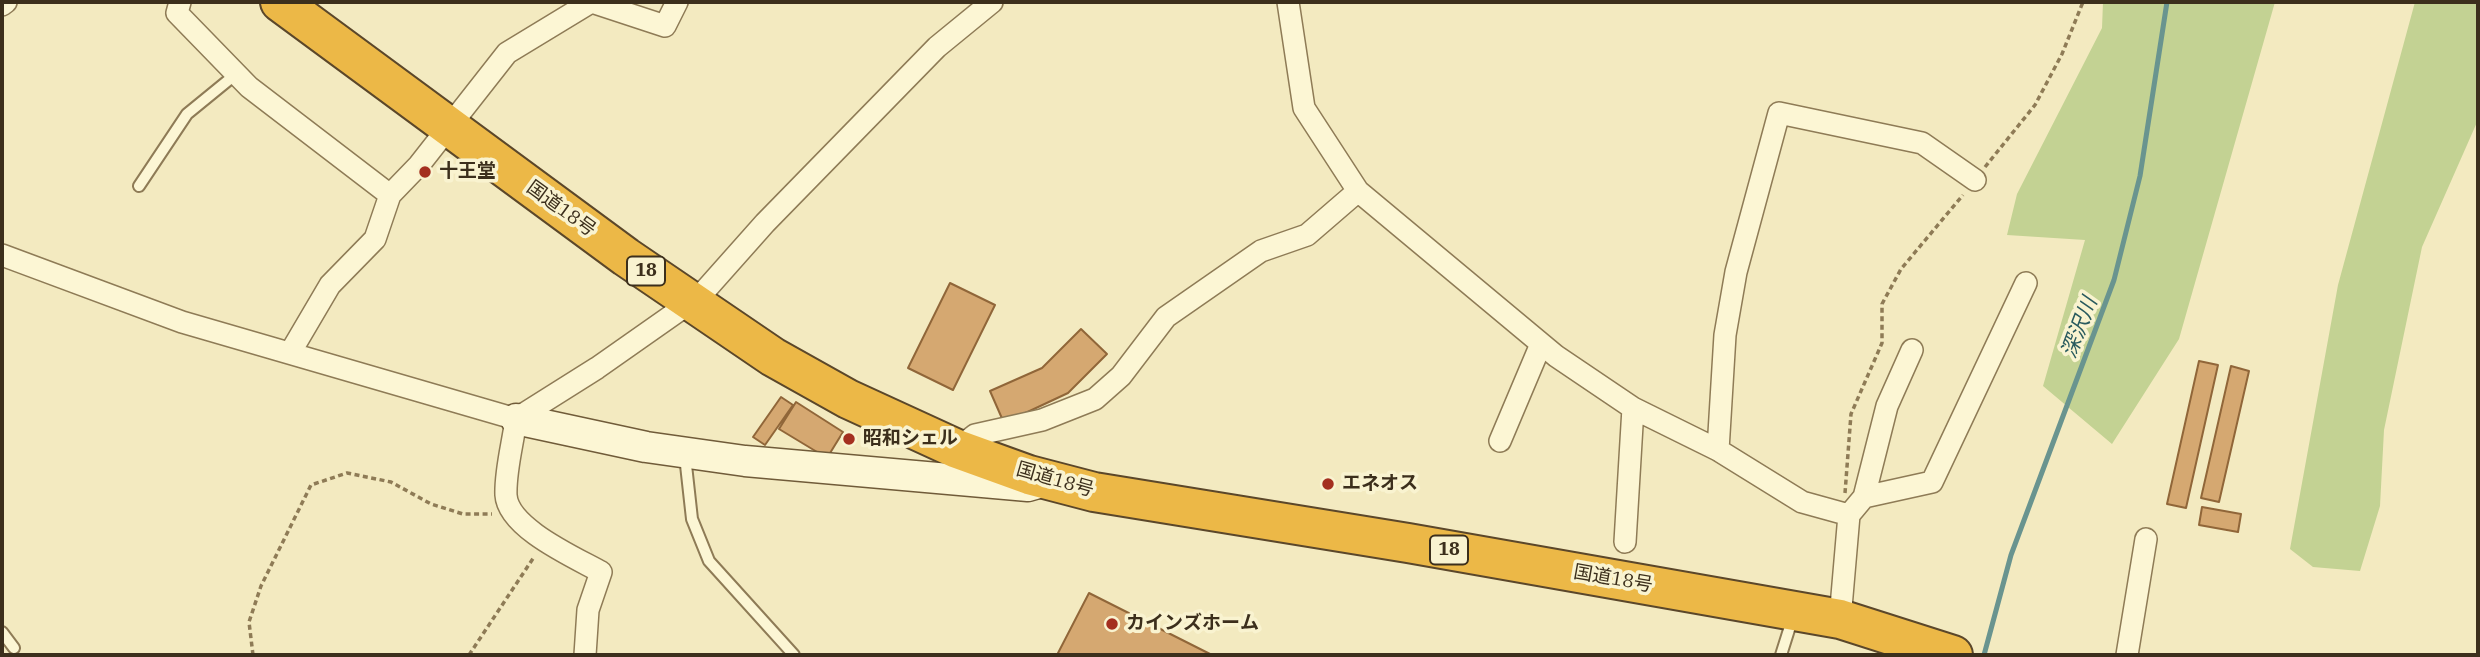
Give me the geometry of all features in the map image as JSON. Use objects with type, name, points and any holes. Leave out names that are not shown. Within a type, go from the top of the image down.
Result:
[{"type":"highway","name":"国道18号","points":[[281,2],[692,303],[810,380],[957,449],[1047,480],[1094,492],[1422,545],[1796,611],[1845,621],[1953,655]]},
{"type":"street","points":[[290,353],[330,285],[374,239],[390,195],[450,128],[507,53],[591,2],[665,26],[677,2]]},
{"type":"street","points":[[585,655],[588,610],[601,572],[545,540],[511,514],[506,496],[516,419],[692,303],[774,213],[937,47],[992,2]]},
{"type":"street","points":[[1288,2],[1304,108],[1358,191],[1541,344],[1633,408],[1718,450],[1802,502],[1849,515]]},
{"type":"street","points":[[176,5],[248,87],[390,195]]},
{"type":"street","points":[[1718,450],[1725,335],[1735,272],[1779,113],[1922,143],[1975,180]]},
{"type":"street","points":[[927,477],[936,474],[957,449],[975,435],[1042,421],[1095,399],[1121,376],[1166,317],[1261,251],[1307,235],[1358,191]]},
{"type":"street","points":[[2,255],[182,322],[516,419],[685,453],[1028,486],[1047,480]]},
{"type":"street","points":[[1864,497],[1933,482],[2026,283]]},
{"type":"street","points":[[1500,441],[1541,344]]},
{"type":"street","points":[[1845,621],[1849,515],[1864,497],[1887,406],[1912,350]]},
{"type":"street","points":[[1625,542],[1633,408]]},
{"type":"street","points":[[2127,655],[2146,539]]},
{"type":"lane","points":[[139,186],[187,114],[236,74]]},
{"type":"lane","points":[[685,453],[692,519],[709,561],[794,655]]},
{"type":"lane","points":[[1781,655],[1796,611]]},
{"type":"lane","points":[[2,632],[14,648]]},
{"type":"path","points":[[1849,515],[1844,488],[1852,414],[1882,343],[1882,304],[1901,269],[2035,105],[2062,54],[2083,2]]},
{"type":"path","points":[[253,655],[249,622],[261,586],[311,485],[347,473],[391,482],[431,504],[463,514],[511,514]]},
{"type":"path","points":[[469,655],[545,540]]},
{"type":"green space","points":[[2103,2],[2275,2],[2179,339],[2112,444],[2043,386],[2085,240],[2007,235],[2017,194],[2102,28]]},
{"type":"green space","points":[[2415,2],[2478,2],[2478,120],[2422,247],[2384,430],[2380,506],[2360,571],[2313,567],[2290,549],[2338,285]]},
{"type":"building","points":[[950,283],[995,305],[953,390],[908,368]]},
{"type":"building","points":[[1081,329],[1107,354],[1068,393],[1004,423],[990,391],[1042,368]]},
{"type":"building","points":[[2199,361],[2218,365],[2186,508],[2167,504]]},
{"type":"building","points":[[2231,366],[2249,371],[2219,502],[2201,498]]},
{"type":"building","points":[[781,397],[793,405],[765,445],[753,437]]},
{"type":"building","points":[[796,402],[843,432],[827,458],[779,429]]},
{"type":"building","points":[[2202,507],[2241,514],[2238,532],[2199,525]]},
{"type":"building","name":"カインズホーム","points":[[1089,593],[1212,655],[1057,655]]},
{"type":"waterway","name":"深沢川","points":[[1984,655],[2011,555],[2114,280],[2140,176],[2167,2]]},
{"type":"place","name":"十王堂","points":[[425,172]]},
{"type":"place","name":"昭和シェル","points":[[849,439]]},
{"type":"place","name":"エネオス","points":[[1328,484]]},
{"type":"place","name":"カインズホーム","points":[[1112,624]]}]
